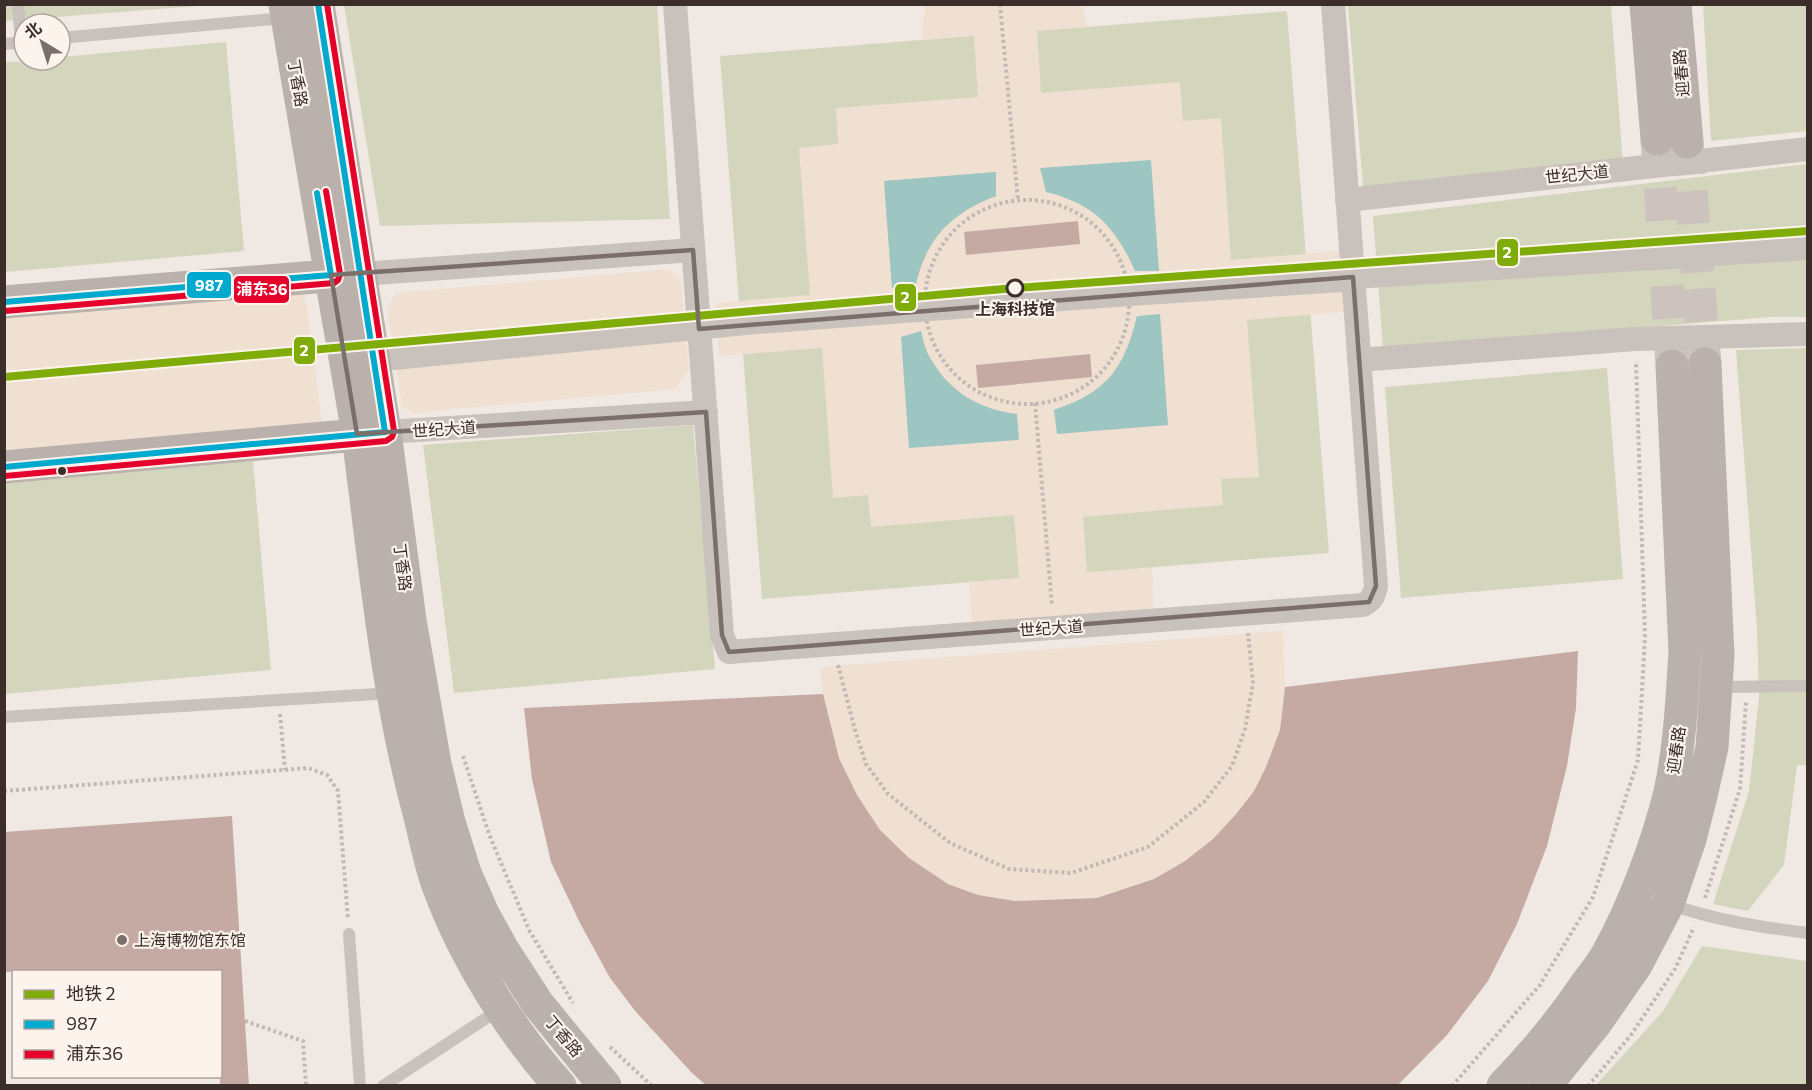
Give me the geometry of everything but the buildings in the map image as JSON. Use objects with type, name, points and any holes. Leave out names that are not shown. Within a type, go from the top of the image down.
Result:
[{"type":"street","name":"世纪大道","points":[[675,4],[722,635],[729,652],[1363,605],[1370,602],[1374,597],[1376,586],[1333,4]]},
{"type":"street","name":"迎春路","points":[[1646,4],[1672,140],[1675,4]]},
{"type":"street","name":"丁香路","points":[[302,11],[371,433],[382,627],[435,764],[449,822],[465,873],[483,914],[538,1004],[605,1086]]},
{"type":"street","name":"世纪大道","points":[[1347,200],[1808,149]]},
{"type":"street","points":[[394,358],[745,323],[1342,280],[1353,277],[1808,248]]},
{"type":"street","points":[[4,302],[693,250]]},
{"type":"street","points":[[1359,360],[1635,339],[1808,334]]},
{"type":"street","name":"迎春路","points":[[1545,1086],[1595,1024],[1636,965],[1668,904],[1690,839],[1712,747],[1718,656],[1705,364]]},
{"type":"street","name":"迎春路","points":[[1503,1086],[1528,1060],[1563,1017],[1607,955],[1629,910],[1659,829],[1670,790],[1681,708],[1685,651],[1672,366]]},
{"type":"street","name":"世纪大道","points":[[4,467],[371,433],[705,412]]},
{"type":"street","name":"丁香路","points":[[407,692],[408,774],[439,887],[477,969],[501,1008],[560,1086]]},
{"type":"lane","points":[[72,37],[302,11]]},
{"type":"lane","points":[[1716,687],[1808,686]]},
{"type":"lane","points":[[4,717],[407,692]]},
{"type":"lane","points":[[1668,904],[1699,915],[1741,924],[1808,933]]},
{"type":"lane","points":[[349,934],[360,1086]]},
{"type":"lane","points":[[382,1086],[501,1008]]},
{"type":"path","points":[[1000,4],[1018,201]]},
{"type":"path","points":[[1452,1086],[1540,986],[1593,897],[1638,760],[1645,637],[1635,339]]},
{"type":"path","points":[[1035,403],[1050,576],[1052,628]]},
{"type":"path","points":[[834,644],[855,730],[866,764],[888,794],[950,843],[1009,869],[1071,873],[1148,847],[1204,802],[1232,766],[1245,729],[1253,683],[1246,614]]},
{"type":"path","points":[[278,700],[285,770]]},
{"type":"path","points":[[460,746],[489,834],[529,930],[577,1008]]},
{"type":"path","points":[[4,791],[308,768],[327,775],[338,791],[349,934]]},
{"type":"path","points":[[245,1021],[303,1041],[306,1086]]},
{"type":"path","points":[[604,1042],[652,1086]]},
{"type":"highlighted area","points":[[693,250],[699,329],[1353,277],[1376,586],[1369,602],[729,652],[722,635],[706,412],[357,434],[331,275]]},
{"type":"green space","points":[[5,5],[210,5],[72,16],[72,12],[12,12],[12,20],[5,21]]},
{"type":"green space","points":[[344,5],[657,5],[670,219],[380,226]]},
{"type":"green space","points":[[1348,5],[1611,5],[1623,165],[1363,187]]},
{"type":"green space","points":[[1703,5],[1807,5],[1807,131],[1711,141]]},
{"type":"green space","points":[[1287,11],[1329,553],[762,599],[720,56]]},
{"type":"green space","points":[[226,42],[244,251],[5,272],[5,62],[12,62],[12,72],[72,72],[72,56]]},
{"type":"green space","points":[[1807,164],[1807,317],[1771,317],[1383,349],[1373,216]]},
{"type":"green space","points":[[1807,348],[1807,765],[1797,765],[1784,865],[1748,911],[1713,904],[1749,791],[1759,697],[1757,629],[1736,350]]},
{"type":"green space","points":[[1607,368],[1623,579],[1401,598],[1385,387]]},
{"type":"green space","points":[[693,425],[715,669],[454,693],[423,445]]},
{"type":"green space","points":[[253,461],[271,670],[5,694],[5,483]]},
{"type":"green space","points":[[1702,946],[1807,961],[1807,1085],[1596,1085],[1663,1011]]},
{"type":"shaded area","points":[[1082,4],[1087,27],[1037,31],[1041,93],[1180,82],[1183,121],[1221,118],[1231,260],[1340,251],[1344,312],[1247,320],[1259,477],[1221,479],[1223,505],[1083,517],[1087,572],[1152,568],[1154,621],[973,634],[969,582],[1019,578],[1014,515],[871,527],[868,495],[833,498],[822,348],[719,356],[715,303],[810,295],[799,148],[838,144],[836,108],[978,97],[974,36],[921,40],[925,5]],"holes":[[[1151,160],[1135,271],[1127,253],[1103,220],[1068,197]],[[995,172],[996,196],[975,204],[943,228],[929,247],[919,269],[914,289],[892,288],[884,181]],[[1137,316],[1168,425],[1054,410],[1092,394],[1110,378],[1123,359],[1132,338]],[[920,331],[929,357],[945,379],[963,395],[980,406],[999,412],[1017,414],[909,448]]]},
{"type":"shaded area","points":[[669,269],[681,282],[689,370],[675,389],[413,413],[402,406],[387,310],[396,293]]},
{"type":"shaded area","points":[[305,293],[322,422],[5,451],[5,317]]},
{"type":"shaded area","points":[[1283,631],[1285,687],[1280,730],[1254,791],[1213,839],[1185,861],[1154,879],[1097,898],[1015,901],[978,895],[948,884],[909,858],[880,830],[857,795],[839,758],[823,694],[820,667]]},
{"type":"water","points":[[1151,160],[1159,271],[1135,271],[1120,242],[1101,219],[1077,203],[1046,192],[1040,168]]},
{"type":"water","points":[[996,172],[996,196],[965,211],[942,230],[925,256],[915,289],[892,288],[884,181]]},
{"type":"water","points":[[1160,314],[1168,425],[1057,434],[1054,410],[1088,395],[1110,376],[1126,351],[1137,316]]},
{"type":"water","points":[[921,331],[930,358],[946,380],[956,389],[966,397],[990,408],[1017,414],[1019,440],[909,448],[901,337]]},
{"type":"tunnel","points":[[1657,139],[1672,366]]},
{"type":"tunnel","points":[[1687,142],[1705,364]]},
{"type":"metro line","name":"2","points":[[4,377],[1015,288],[1808,231]]},
{"type":"transit line","name":"987","points":[[4,467],[385,432],[318,4]]},
{"type":"transit line","name":"浦东36","points":[[5,476],[386,441],[392,437],[394,431],[327,4]]},
{"type":"transit line","name":"浦东36","points":[[5,311],[334,283],[340,274],[326,191]]},
{"type":"transit line","name":"987","points":[[4,302],[331,275],[317,193]]},
{"type":"place","name":"上海科技馆","points":[[1015,288]]},
{"type":"place","name":"上海博物馆东馆","points":[[122,940]]}]
